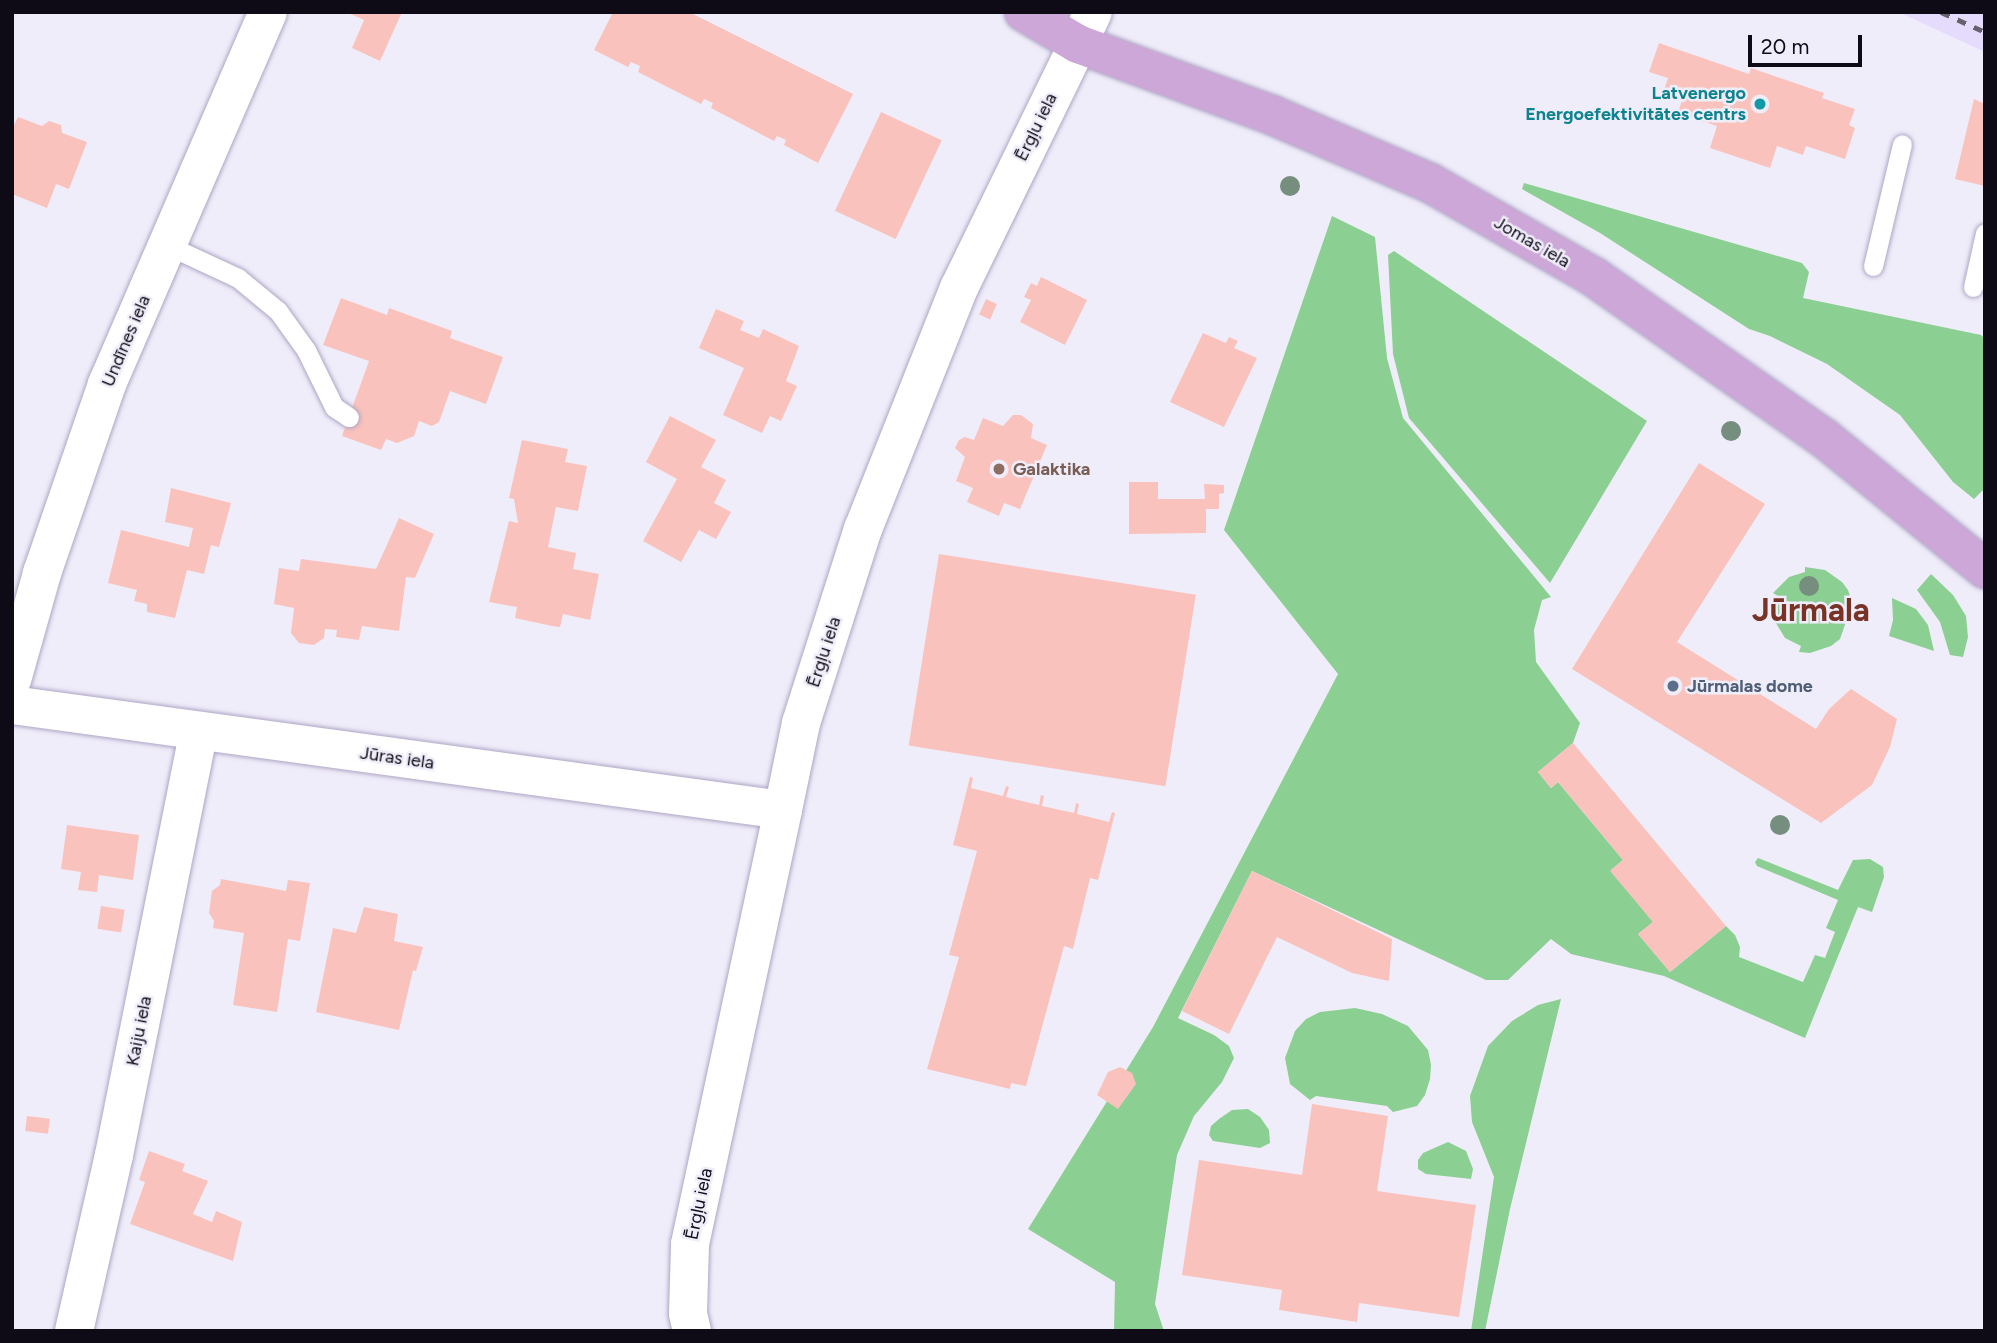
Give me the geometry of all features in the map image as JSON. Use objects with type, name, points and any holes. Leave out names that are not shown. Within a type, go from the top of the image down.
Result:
[{"type":"main road","name":"Jomas iela","points":[[1024,12],[1085,28],[1272,115],[1395,166],[1454,196],[1594,277],[1824,438],[1985,569]]},
{"type":"street","name":"Undīnes iela","points":[[12,680],[42,573],[107,384],[268,12]]},
{"type":"street","name":"Ērgļu iela","points":[[692,1331],[688,1313],[690,1244],[801,723],[863,529],[959,288],[1085,28]]},
{"type":"street","name":"Jūras iela","points":[[12,705],[783,810]]},
{"type":"street","name":"Kaiju iela","points":[[74,1331],[114,1155],[199,731]]},
{"type":"lane","points":[[1873,266],[1902,144]]},
{"type":"lane","points":[[1973,287],[1985,233]]},
{"type":"lane","points":[[167,245],[238,278],[278,311],[306,350],[334,407],[349,417]]},
{"type":"shaded area","points":[[1898,12],[1985,12],[1985,52]]},
{"type":"green space","points":[[1524,183],[1802,263],[1809,272],[1803,298],[1981,335],[1985,339],[1985,488],[1974,499],[1953,482],[1900,415],[1827,364],[1770,336],[1749,329],[1600,233],[1522,189]]},
{"type":"green space","points":[[1332,216],[1375,237],[1387,358],[1403,418],[1551,597],[1542,600],[1534,630],[1536,662],[1580,723],[1573,743],[1538,772],[1551,788],[1558,782],[1623,860],[1611,870],[1653,922],[1638,934],[1670,972],[1726,926],[1735,935],[1740,947],[1739,957],[1803,982],[1815,955],[1825,958],[1835,932],[1826,928],[1838,900],[1757,866],[1755,862],[1758,858],[1838,890],[1853,860],[1870,859],[1883,867],[1884,877],[1872,912],[1858,907],[1805,1038],[1664,976],[1571,954],[1551,939],[1508,980],[1486,980],[1252,871],[1178,1018],[1214,1035],[1229,1046],[1234,1058],[1222,1082],[1194,1116],[1177,1155],[1155,1304],[1164,1331],[1114,1331],[1115,1282],[1028,1229],[1153,1027],[1338,674],[1224,530]]},
{"type":"green space","points":[[1394,251],[1647,421],[1550,583],[1409,418],[1393,354],[1388,255]]},
{"type":"green space","points":[[1805,567],[1825,570],[1842,582],[1848,590],[1855,612],[1849,613],[1840,639],[1831,646],[1810,653],[1799,652],[1801,646],[1785,638],[1774,620],[1778,596],[1773,593],[1789,577],[1805,572]]},
{"type":"green space","points":[[1931,574],[1953,595],[1966,616],[1968,637],[1963,657],[1950,655],[1940,622],[1917,590]]},
{"type":"green space","points":[[1892,598],[1916,609],[1928,625],[1934,651],[1889,636],[1893,620]]},
{"type":"green space","points":[[1561,999],[1510,1209],[1485,1331],[1471,1331],[1494,1177],[1472,1122],[1470,1096],[1488,1046],[1512,1021],[1538,1005]]},
{"type":"green space","points":[[1355,1008],[1382,1014],[1408,1026],[1428,1050],[1430,1079],[1425,1095],[1417,1106],[1393,1112],[1387,1106],[1316,1096],[1310,1100],[1290,1084],[1285,1058],[1295,1031],[1306,1019],[1320,1012]]},
{"type":"green space","points":[[1248,1109],[1260,1117],[1269,1130],[1270,1143],[1260,1148],[1213,1141],[1209,1135],[1211,1126],[1232,1110]]},
{"type":"green space","points":[[1448,1142],[1466,1151],[1473,1169],[1471,1179],[1426,1174],[1418,1169],[1418,1160],[1423,1153]]},
{"type":"building","points":[[346,12],[402,12],[380,61],[352,48],[364,20]]},
{"type":"building","points":[[613,12],[689,12],[853,94],[818,163],[784,145],[786,140],[777,136],[774,141],[711,108],[713,103],[704,99],[701,104],[638,72],[640,66],[631,62],[628,67],[594,50]]},
{"type":"building","name":"Latvenergo Energoefektivitātes centrs","points":[[1659,43],[1749,74],[1751,68],[1824,93],[1822,98],[1855,109],[1849,125],[1855,128],[1845,159],[1806,146],[1803,155],[1777,146],[1770,168],[1710,148],[1717,126],[1678,113],[1683,97],[1664,90],[1668,78],[1649,72]]},
{"type":"building","points":[[1974,99],[1985,104],[1985,186],[1955,179]]},
{"type":"building","points":[[881,112],[942,140],[896,239],[835,211]]},
{"type":"building","points":[[18,117],[42,126],[49,121],[61,125],[62,133],[87,142],[69,189],[56,184],[47,208],[12,194],[12,129]]},
{"type":"building","points":[[1041,277],[1087,300],[1065,345],[1020,322],[1031,300],[1024,297],[1031,283],[1037,286]]},
{"type":"building","points":[[341,298],[387,315],[389,308],[452,331],[450,338],[503,357],[486,404],[450,391],[439,422],[432,426],[419,421],[414,436],[397,443],[386,439],[381,450],[342,436],[369,361],[323,345]]},
{"type":"building","points":[[986,299],[997,304],[990,319],[979,315]]},
{"type":"building","points":[[716,309],[744,321],[740,330],[759,338],[763,329],[799,346],[786,381],[797,386],[781,421],[770,416],[762,433],[723,415],[744,368],[699,348]]},
{"type":"building","points":[[1203,333],[1226,343],[1229,337],[1238,341],[1234,348],[1257,358],[1224,427],[1170,402]]},
{"type":"building","name":"Galaktika","points":[[1013,415],[1021,415],[1033,424],[1031,438],[1047,445],[1020,509],[1004,503],[999,516],[967,502],[973,488],[956,481],[965,457],[955,448],[959,440],[965,437],[974,440],[983,418],[1003,426]]},
{"type":"building","points":[[670,416],[716,440],[701,467],[726,480],[714,503],[731,512],[716,539],[699,530],[681,562],[643,541],[677,479],[646,462]]},
{"type":"building","points":[[522,440],[568,449],[565,462],[587,466],[578,511],[556,507],[548,547],[576,553],[573,569],[599,574],[590,620],[563,614],[560,627],[552,626],[515,618],[517,607],[489,602],[509,521],[518,523],[514,499],[509,498]]},
{"type":"building","points":[[1699,463],[1765,504],[1677,642],[1816,729],[1829,709],[1851,689],[1897,719],[1890,747],[1872,785],[1821,823],[1572,669]]},
{"type":"building","points":[[1129,482],[1158,482],[1158,499],[1205,499],[1204,484],[1224,485],[1224,493],[1219,494],[1219,509],[1206,509],[1206,533],[1129,534]]},
{"type":"building","points":[[171,488],[231,503],[219,547],[211,545],[204,574],[187,570],[175,618],[147,612],[147,604],[134,601],[137,590],[108,583],[121,530],[189,547],[193,528],[165,522]]},
{"type":"building","points":[[399,518],[434,534],[415,578],[406,577],[399,631],[362,626],[359,640],[336,637],[337,630],[325,629],[324,638],[314,645],[299,643],[291,633],[294,608],[274,604],[279,568],[299,571],[301,559],[376,569]]},
{"type":"building","points":[[939,554],[1196,595],[1165,786],[909,746]]},
{"type":"building","points":[[1573,743],[1726,926],[1670,972],[1638,934],[1653,922],[1610,871],[1623,860],[1558,782],[1551,788],[1538,772]]},
{"type":"building","points":[[970,777],[973,778],[971,788],[1003,796],[1006,786],[1009,787],[1006,797],[1039,805],[1041,795],[1044,796],[1042,806],[1074,813],[1076,803],[1079,804],[1077,814],[1109,822],[1112,812],[1115,813],[1098,880],[1090,878],[1073,949],[1064,946],[1026,1086],[1011,1083],[1010,1089],[927,1069],[959,957],[949,955],[977,851],[953,845]]},
{"type":"building","points":[[67,825],[139,835],[133,880],[99,875],[97,892],[78,890],[81,872],[61,869]]},
{"type":"building","points":[[1252,871],[1392,939],[1389,981],[1352,973],[1277,937],[1229,1034],[1182,1011]]},
{"type":"building","points":[[221,879],[286,891],[288,880],[310,883],[300,941],[288,939],[277,1012],[233,1005],[244,933],[213,928],[214,921],[209,913],[212,891],[220,885]]},
{"type":"building","points":[[101,906],[125,910],[121,932],[97,929]]},
{"type":"building","points":[[364,907],[398,914],[394,941],[423,947],[416,971],[413,970],[399,1030],[316,1012],[333,928],[356,933]]},
{"type":"building","points":[[1120,1067],[1132,1073],[1136,1084],[1118,1109],[1097,1095],[1108,1072]]},
{"type":"building","points":[[1312,1104],[1388,1116],[1377,1191],[1476,1205],[1459,1317],[1359,1303],[1357,1322],[1279,1310],[1282,1290],[1182,1275],[1199,1160],[1302,1175]]},
{"type":"building","points":[[27,1116],[50,1119],[48,1134],[25,1131]]},
{"type":"building","points":[[149,1151],[185,1164],[182,1171],[208,1181],[193,1214],[212,1222],[216,1211],[242,1222],[233,1261],[130,1224],[145,1182],[139,1180]]},
{"type":"railway","points":[[1941,12],[1985,32]]},
{"type":"place","name":"Latvenergo Energoefektivitātes centrs","points":[[1760,104]]},
{"type":"place","name":"Galaktika","points":[[999,469]]},
{"type":"place","name":"Jūrmalas dome","points":[[1673,686]]},
{"type":"district","name":"Jūrmala","points":[[1811,610]]}]
